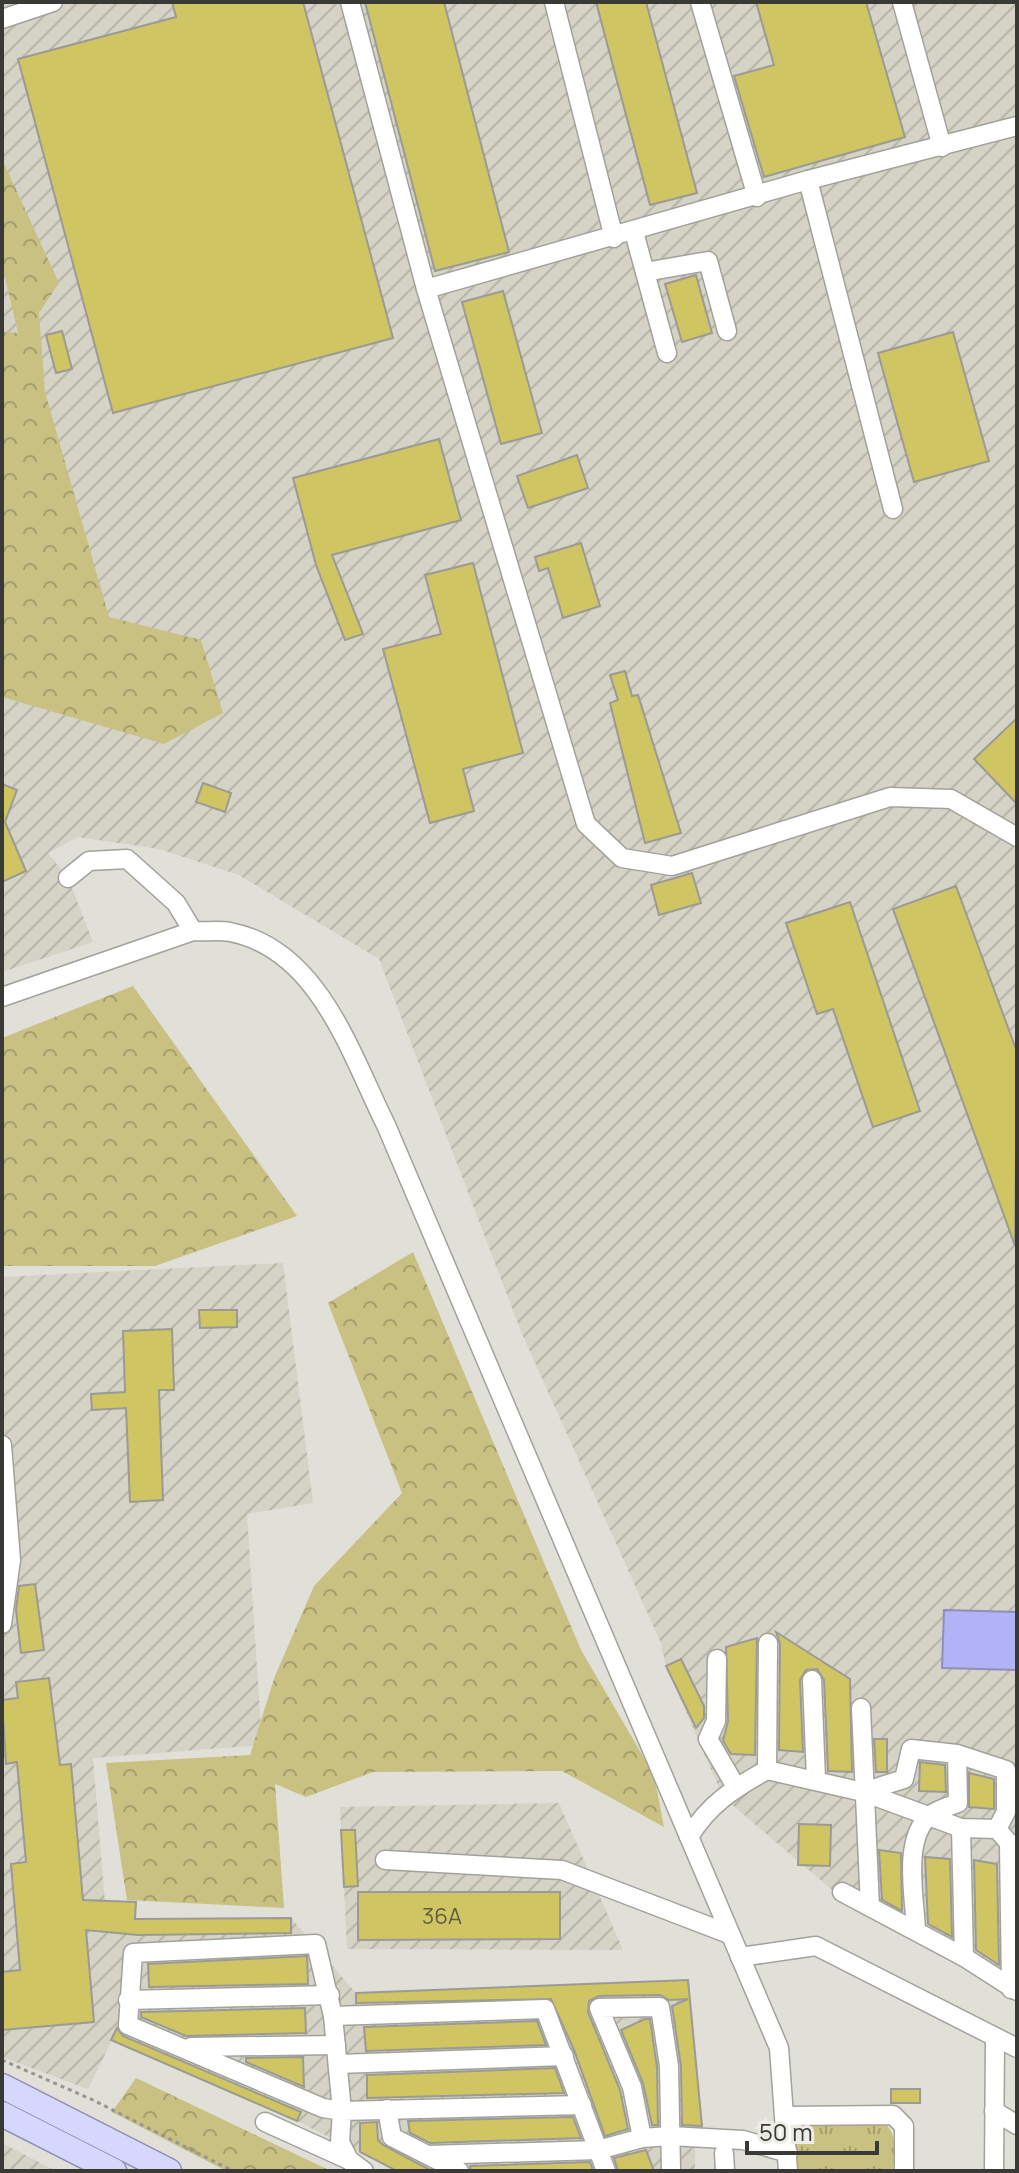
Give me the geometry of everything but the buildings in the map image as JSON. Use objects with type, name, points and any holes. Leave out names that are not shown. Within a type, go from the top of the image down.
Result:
[{"type":"main road","points":[[2,2086],[169,2171]]},
{"type":"main road","points":[[2,2114],[114,2171]]},
{"type":"lane","points":[[6,12],[53,2]]},
{"type":"lane","points":[[350,2],[426,289],[586,824],[622,858],[672,866],[890,797],[951,799],[1017,837]]},
{"type":"lane","points":[[554,2],[614,238]]},
{"type":"lane","points":[[700,2],[757,197]]},
{"type":"lane","points":[[902,2],[942,147]]},
{"type":"lane","points":[[426,289],[614,238],[808,180],[1017,126]]},
{"type":"lane","points":[[808,180],[893,509]]},
{"type":"lane","points":[[634,232],[667,353]]},
{"type":"lane","points":[[645,272],[708,261],[727,331]]},
{"type":"lane","points":[[68,878],[89,861],[127,859],[176,903],[193,931]]},
{"type":"lane","points":[[2,997],[193,931],[231,932],[278,952],[315,987],[386,1125],[779,2048],[788,2162],[743,2140],[670,2136],[642,2138],[598,2150],[428,2155]]},
{"type":"lane","points":[[2,1445],[11,1560],[2,1624]]},
{"type":"lane","points":[[767,1770],[768,1643]]},
{"type":"lane","points":[[717,1659],[716,1721],[708,1739],[736,1787]]},
{"type":"lane","points":[[812,1680],[816,1779]]},
{"type":"lane","points":[[861,1708],[870,1907]]},
{"type":"lane","points":[[863,1792],[904,1779],[911,1749],[957,1754],[1006,1770],[1014,1990]]},
{"type":"lane","points":[[916,1931],[914,1856],[918,1834],[930,1815],[958,1803],[957,1754]]},
{"type":"lane","points":[[689,1837],[702,1814],[736,1787],[767,1770],[863,1792],[961,1828],[1007,1839]]},
{"type":"lane","points":[[961,1828],[964,1957]]},
{"type":"lane","points":[[385,1860],[562,1870],[729,1934]]},
{"type":"lane","points":[[842,1892],[964,1957],[1014,1990]]},
{"type":"lane","points":[[357,2166],[340,2142],[342,2111],[333,2016],[316,1944],[133,1953],[128,2025],[323,2108],[342,2111],[582,2105]]},
{"type":"lane","points":[[740,1957],[816,1946],[1017,2048]]},
{"type":"lane","points":[[128,2000],[330,1995]]},
{"type":"lane","points":[[642,2138],[632,2087],[599,2008],[660,2007],[669,2066],[671,2171]]},
{"type":"lane","points":[[333,2016],[545,2009],[606,2171]]},
{"type":"lane","points":[[994,2171],[995,2037]]},
{"type":"lane","points":[[184,2047],[336,2045]]},
{"type":"lane","points":[[338,2064],[564,2056]]},
{"type":"lane","points":[[387,2109],[392,2137],[459,2171]]},
{"type":"lane","points":[[994,2111],[1017,2125]]},
{"type":"lane","points":[[786,2116],[893,2115],[904,2126],[904,2171]]},
{"type":"lane","points":[[265,2122],[357,2166]]},
{"type":"path","points":[[2,2060],[93,2100],[233,2171]]},
{"type":"shaded area","points":[[2,2],[1017,2],[1017,1996],[844,1900],[723,1797],[666,1666],[660,1641],[522,1334],[379,959],[239,875],[159,849],[78,837],[48,853],[68,878],[93,942],[2,972]]},
{"type":"shaded area","points":[[283,1263],[313,1503],[247,1514],[262,1745],[93,1758],[106,1915],[138,1919],[291,1918],[356,1993],[688,1980],[702,2130],[695,2144],[695,2171],[397,2171],[297,2121],[112,2040],[88,2089],[2,2057],[2,1277]]},
{"type":"shaded area","points":[[559,1803],[623,1950],[347,1949],[340,1807]]},
{"type":"shaded area","points":[[2,2143],[56,2171],[2,2171]]},
{"type":"green space","points":[[2,159],[59,283],[39,313],[45,392],[109,617],[201,640],[223,713],[164,744],[2,697],[2,332],[18,333],[2,265]]},
{"type":"green space","points":[[133,986],[297,1216],[155,1266],[2,1266],[2,1038]]},
{"type":"green space","points":[[413,1252],[581,1650],[654,1775],[664,1827],[562,1771],[373,1772],[306,1797],[275,1784],[284,1908],[127,1900],[106,1763],[250,1755],[275,1676],[314,1586],[402,1493],[328,1303]]},
{"type":"green space","points":[[136,2078],[331,2171],[226,2171],[112,2112]]},
{"type":"green space","points":[[882,2121],[891,2131],[895,2144],[892,2171],[796,2171],[794,2123]]},
{"type":"water","points":[[944,1610],[1017,1612],[1017,1670],[942,1668]]}]
